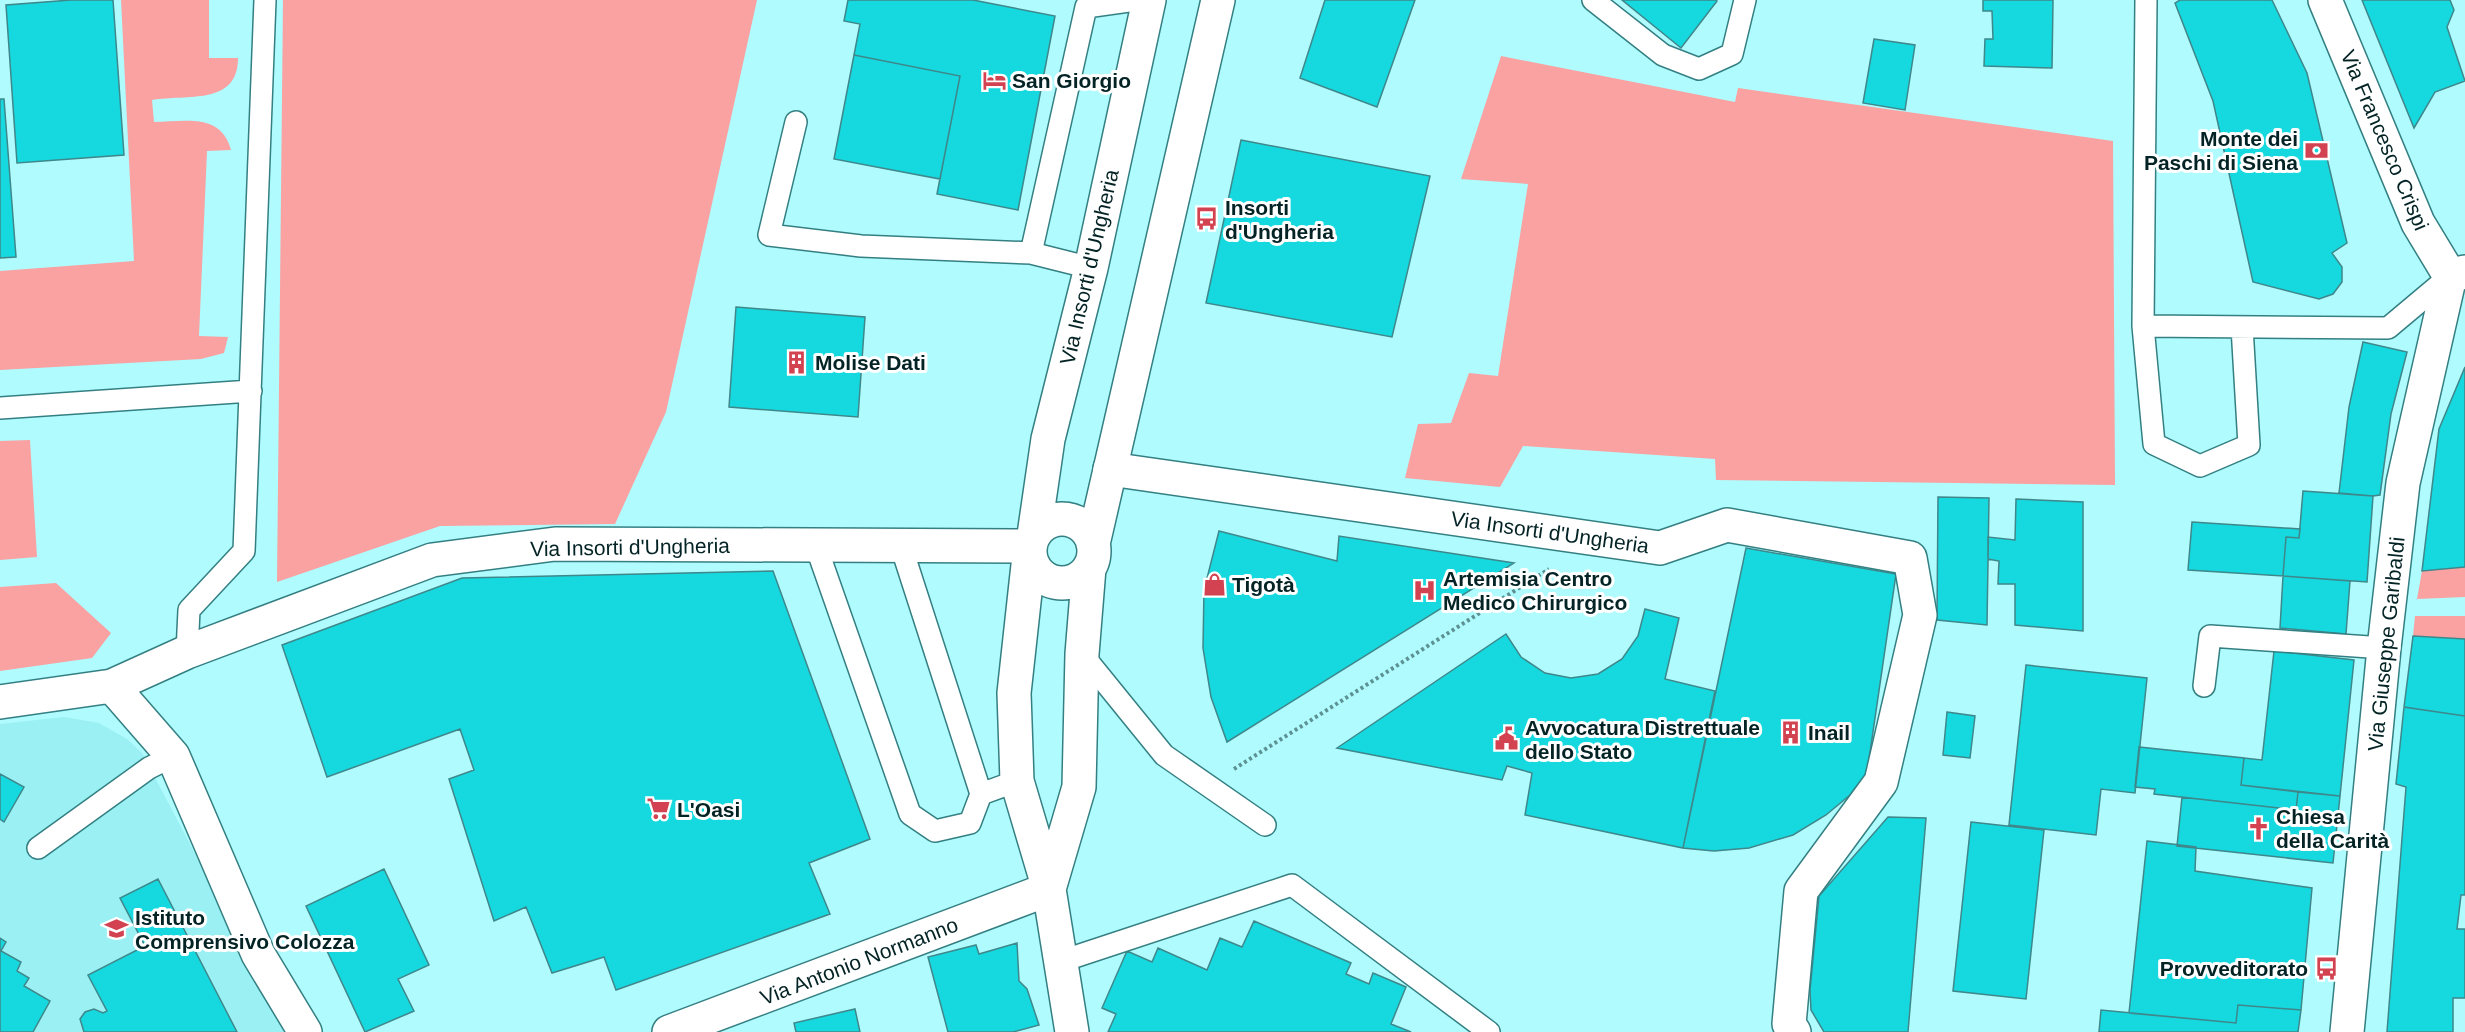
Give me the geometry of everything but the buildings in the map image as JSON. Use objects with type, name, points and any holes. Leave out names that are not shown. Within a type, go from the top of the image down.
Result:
[{"type":"street","name":"Via Insorti d'Ungheria","points":[[1071,1032],[1049,889],[1017,781],[1014,693],[1031,545],[1048,439],[1091,268],[1149,0]]},
{"type":"street","name":"Via Insorti d'Ungheria","points":[[1049,889],[1079,787],[1082,654],[1091,556],[1218,0]]},
{"type":"street","name":"Via Francesco Crispi","points":[[2325,0],[2418,222],[2457,274]]},
{"type":"street","name":"Via Giuseppe Garibaldi","points":[[2347,1032],[2384,648],[2403,483],[2457,274]]},
{"type":"street","name":"Via Insorti d'Ungheria","points":[[1110,469],[1660,548],[1727,525],[1910,558],[1920,615],[1881,782],[1801,891],[1789,1024],[1794,1032]]},
{"type":"street","points":[[1061,519],[1082,526],[1091,556],[1077,580],[1057,583],[1039,574],[1031,545],[1050,521],[1061,519]]},
{"type":"street","name":"Via Insorti d'Ungheria","points":[[0,702],[112,686],[187,652],[432,560],[555,544],[1031,545]]},
{"type":"street","points":[[112,686],[173,756],[258,954],[305,1032]]},
{"type":"street","name":"Via Antonio Normanno","points":[[669,1032],[1049,889]]},
{"type":"lane","points":[[187,652],[189,610],[244,551],[265,0]]},
{"type":"lane","points":[[1031,253],[1086,6],[1136,0]]},
{"type":"lane","points":[[1593,0],[1663,56],[1699,69],[1732,54],[1744,0]]},
{"type":"lane","points":[[2146,0],[2143,326],[2154,444],[2200,466],[2248,445],[2242,327]]},
{"type":"lane","points":[[796,122],[769,235],[861,246],[1031,253],[1091,268]]},
{"type":"lane","points":[[2143,326],[2388,328],[2457,274]]},
{"type":"lane","points":[[0,408],[251,391]]},
{"type":"lane","points":[[816,546],[910,814],[935,831],[970,823],[981,794],[901,546]]},
{"type":"lane","points":[[2204,687],[2210,636],[2384,648]]},
{"type":"lane","points":[[1082,654],[1164,755],[1265,825]]},
{"type":"lane","points":[[38,848],[149,768],[173,756]]},
{"type":"lane","points":[[981,794],[1017,781]]},
{"type":"lane","points":[[1062,962],[1292,885],[1489,1032]]},
{"type":"path","points":[[1208,786],[1598,538]]},
{"type":"shaded area","points":[[121,0],[209,0],[209,58],[238,58],[236,73],[229,84],[220,91],[195,97],[152,100],[154,122],[189,121],[210,124],[226,138],[231,150],[207,151],[199,336],[228,337],[224,353],[201,359],[0,370],[0,271],[134,261]]},
{"type":"shaded area","points":[[283,0],[757,0],[666,412],[615,524],[440,526],[277,582]]},
{"type":"shaded area","points":[[1501,56],[1735,102],[1738,88],[2113,141],[2115,485],[1716,480],[1715,459],[1523,446],[1500,487],[1405,478],[1418,424],[1451,423],[1469,373],[1498,376],[1528,184],[1461,179]]},
{"type":"shaded area","points":[[30,440],[37,557],[0,560],[0,441]]},
{"type":"shaded area","points":[[2465,567],[2465,597],[2417,599],[2422,571]]},
{"type":"shaded area","points":[[56,583],[111,633],[92,658],[0,671],[0,587]]},
{"type":"shaded area","points":[[2415,616],[2465,616],[2465,639],[2413,636]]},
{"type":"shaded area","name":"Istituto Comprensivo Colozza","points":[[64,717],[99,723],[127,739],[142,753],[289,1032],[0,1032],[0,724]]},
{"type":"place","name":"San Giorgio","points":[[994,80]]},
{"type":"place","name":"Monte dei Paschi di Siena","points":[[2316,150]]},
{"type":"place","name":"Insorti d'Ungheria","points":[[1207,219]]},
{"type":"place","name":"Molise Dati","points":[[797,362]]},
{"type":"place","name":"Tigotà","points":[[1214,584]]},
{"type":"place","name":"Artemisia Centro Medico Chirurgico","points":[[1425,590]]},
{"type":"place","name":"Inail","points":[[1790,732]]},
{"type":"place","name":"Avvocatura Distrettuale dello Stato","points":[[1507,739]]},
{"type":"place","name":"L'Oasi","points":[[659,809]]},
{"type":"place","name":"Chiesa della Carità","points":[[2258,828]]},
{"type":"place","name":"Istituto Comprensivo Colozza","points":[[117,929]]},
{"type":"place","name":"Provveditorato","points":[[2326,968]]}]
